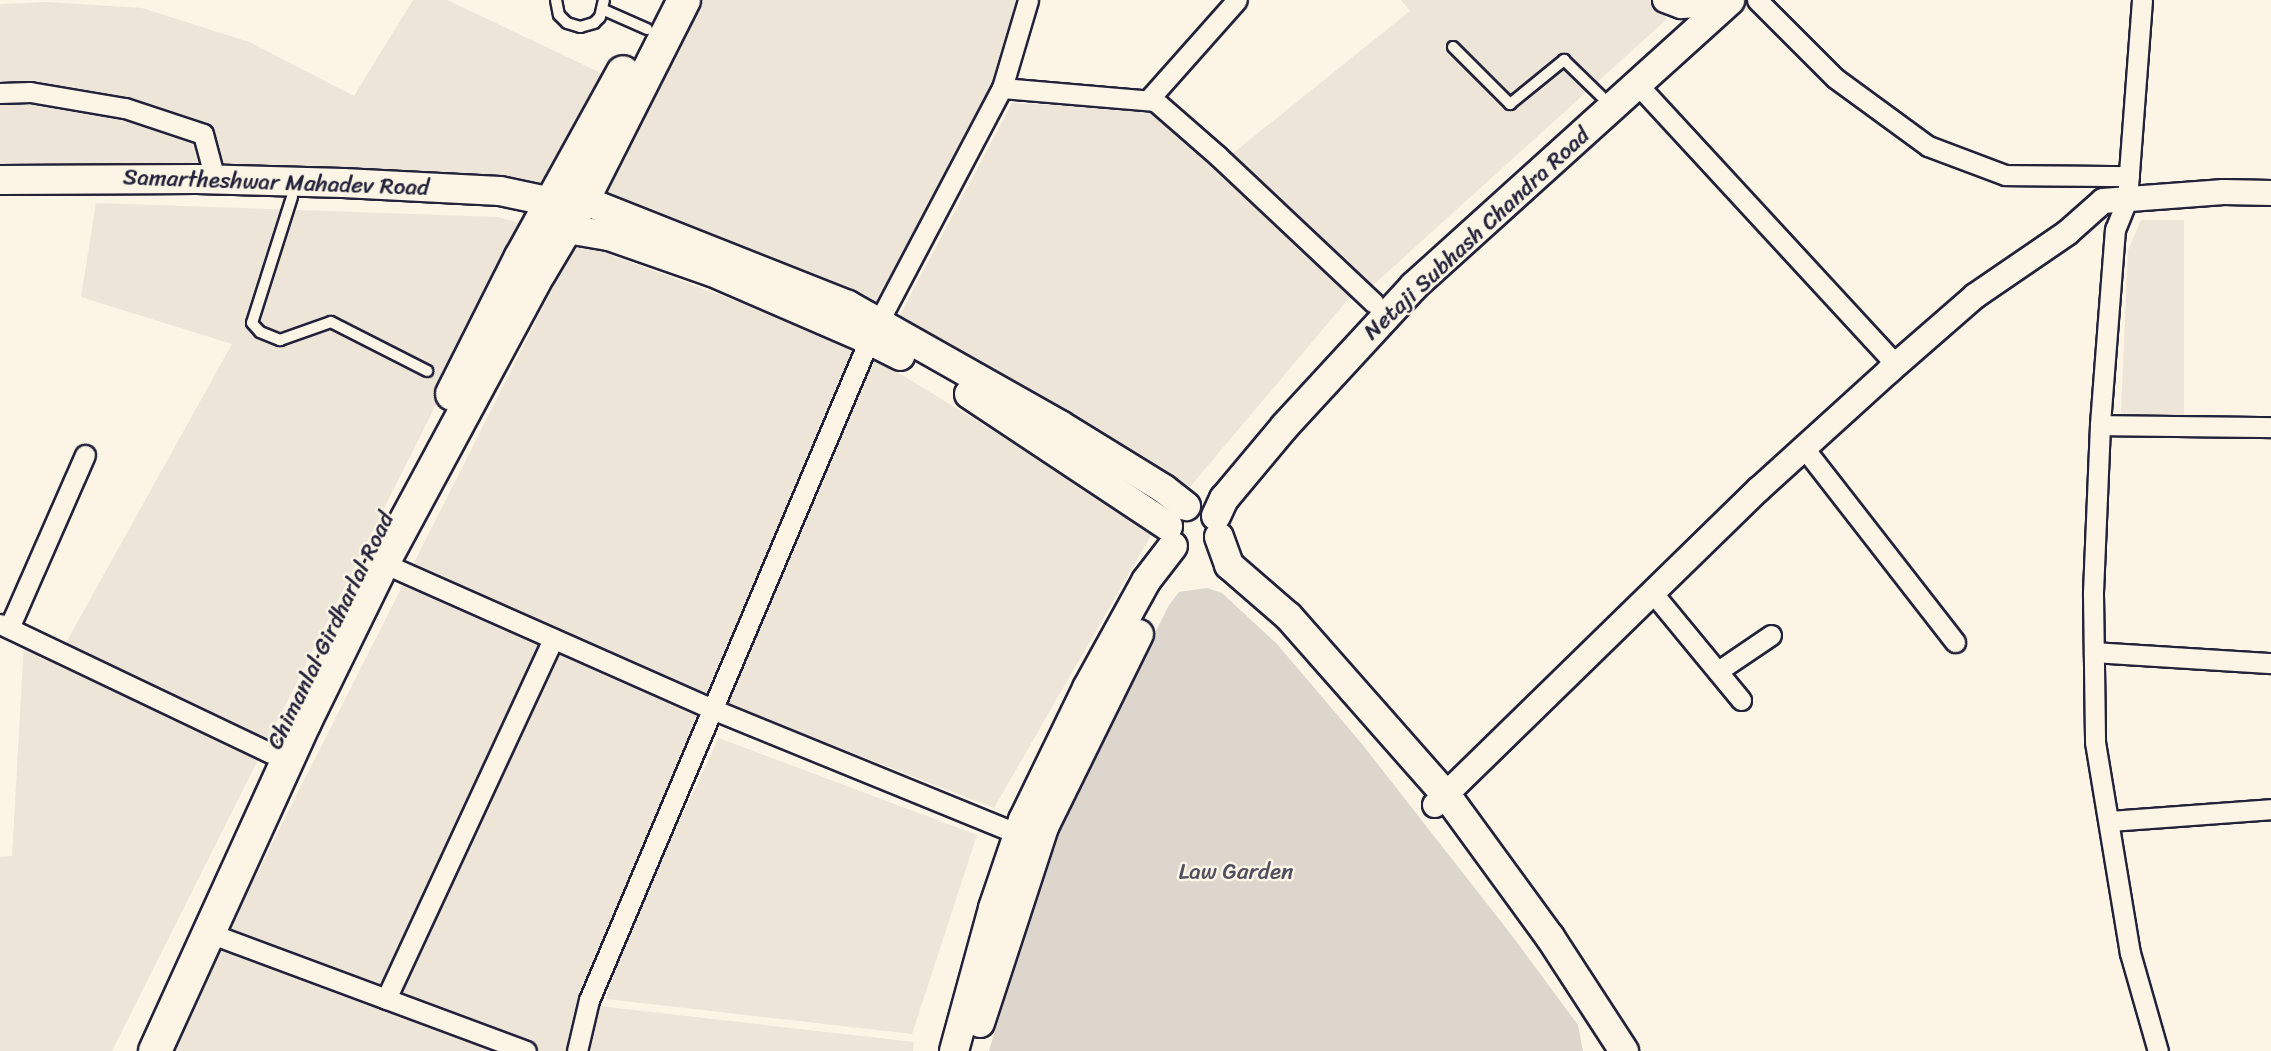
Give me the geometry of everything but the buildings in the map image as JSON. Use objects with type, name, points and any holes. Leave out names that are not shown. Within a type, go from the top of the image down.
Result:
[{"type":"main road","name":"Chimanlal Girdharlal Road","points":[[132,1051],[373,542],[554,216],[662,0]]},
{"type":"main road","points":[[554,216],[583,200],[684,0]]},
{"type":"main road","name":"Netaji Subhash Chandra Road","points":[[954,1051],[993,908],[1019,834],[1087,688],[1146,581],[1224,499],[1285,426],[1414,286],[1730,0]]},
{"type":"main road","name":"Netaji Subhash Chandra Road","points":[[972,1051],[1044,827],[1107,694],[1194,531],[1272,415],[1402,274],[1703,2]]},
{"type":"main road","name":"Samartheshwar Mahadev Road","points":[[0,180],[215,179],[500,191],[554,216]]},
{"type":"main road","name":"Samartheshwar Mahadev Road","points":[[0,195],[197,194],[292,197],[498,208],[554,216]]},
{"type":"main road","points":[[583,200],[848,305],[874,331],[968,393],[1194,531],[1298,627],[1550,937],[1624,1051]]},
{"type":"main road","name":"Chimanlal Girdharlal Road","points":[[155,1051],[305,722],[383,564],[540,272],[554,216]]},
{"type":"main road","points":[[554,216],[874,331]]},
{"type":"main road","points":[[1441,801],[1604,1051]]},
{"type":"street","points":[[576,1051],[589,1000],[874,331],[1002,88],[1028,0]]},
{"type":"street","points":[[1149,99],[1237,0]]},
{"type":"street","points":[[1665,0],[1681,6],[1703,2]]},
{"type":"street","points":[[1757,0],[1835,78],[1928,146],[2005,175],[2128,188],[2271,193]]},
{"type":"street","points":[[2142,0],[2128,188],[2115,229],[2100,425],[2094,652],[2095,742],[2130,953],[2158,1051]]},
{"type":"street","points":[[1638,85],[1896,365]]},
{"type":"street","points":[[1002,88],[1149,99],[1164,108],[1218,156],[1374,303]]},
{"type":"street","points":[[0,93],[30,92],[125,108],[203,134],[215,179]]},
{"type":"street","points":[[1441,801],[1652,592],[1896,365],[1975,296],[2067,233],[2103,201],[2128,188]]},
{"type":"street","points":[[2100,425],[2271,427]]},
{"type":"street","points":[[1804,448],[1955,642]]},
{"type":"street","points":[[85,456],[4,626],[271,753]]},
{"type":"street","points":[[383,564],[712,709],[1019,834]]},
{"type":"street","points":[[1652,592],[1741,700]]},
{"type":"street","points":[[1718,671],[1771,635]]},
{"type":"street","points":[[386,999],[553,639]]},
{"type":"street","points":[[2094,652],[2271,663]]},
{"type":"street","points":[[2109,821],[2271,809]]},
{"type":"street","points":[[209,933],[526,1051]]},
{"type":"lane","points":[[556,0],[559,15],[575,27],[594,23],[604,5],[647,29]]},
{"type":"lane","points":[[1453,47],[1510,104],[1564,60],[1601,96]]},
{"type":"lane","points":[[292,197],[252,323],[260,332],[280,340],[331,322],[427,370]]},
{"type":"shaded area","points":[[413,0],[447,0],[601,73],[545,188],[0,180],[0,4],[48,2],[142,8],[249,42],[354,96]]},
{"type":"shaded area","points":[[698,0],[1016,0],[990,90],[877,307],[598,198]]},
{"type":"shaded area","points":[[1401,0],[1652,0],[1667,19],[1371,287],[1232,154],[1410,11]]},
{"type":"shaded area","points":[[1012,103],[1150,110],[1350,297],[1189,488],[900,315]]},
{"type":"shaded area","points":[[96,203],[498,217],[526,225],[112,1051],[0,1051],[0,857],[12,856],[24,644],[58,657],[232,344],[81,297]]},
{"type":"shaded area","points":[[2141,220],[2184,220],[2184,415],[2121,413],[2128,250]]},
{"type":"shaded area","points":[[576,242],[852,344],[1154,530],[994,808],[727,704],[583,998],[569,1051],[172,1051],[229,929]]},
{"type":"shaded area","points":[[719,738],[977,835],[912,1034],[606,999],[623,939]]},
{"type":"shaded area","points":[[599,1006],[914,1042],[913,1051],[590,1051]]},
{"type":"green space","name":"Law Garden","points":[[1207,588],[1222,593],[1277,644],[1362,744],[1578,1025],[1583,1051],[989,1051],[1042,877],[1077,788],[1169,605],[1179,592]]}]
